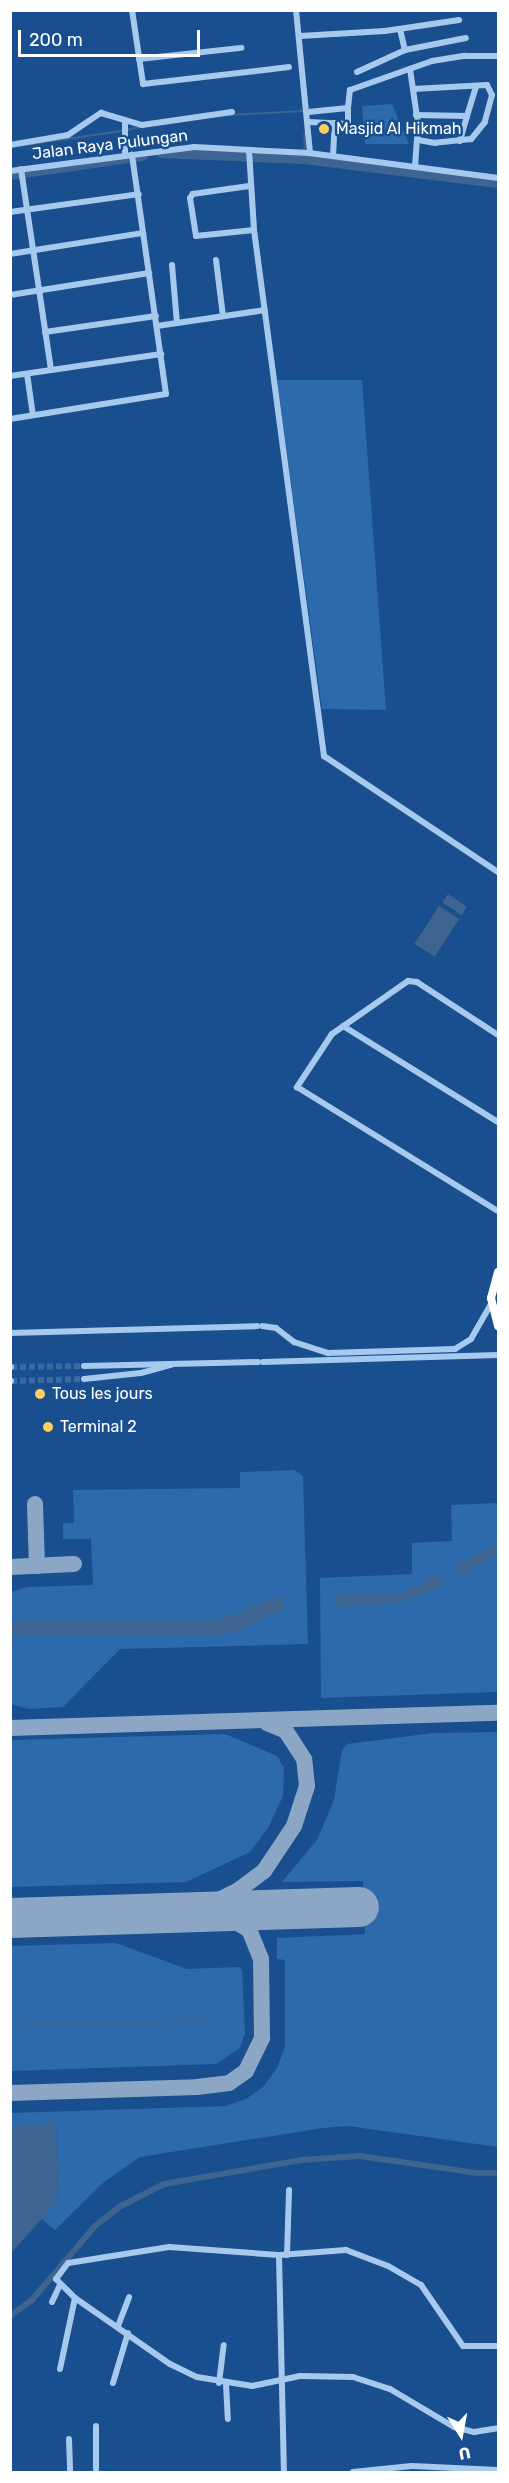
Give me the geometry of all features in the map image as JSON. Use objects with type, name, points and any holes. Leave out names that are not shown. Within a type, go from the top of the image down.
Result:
[{"type":"highway","points":[[498,1272],[491,1304],[498,1326]]},
{"type":"street","points":[[132,10],[142,84],[289,67]]},
{"type":"street","points":[[296,10],[309,122],[307,153]]},
{"type":"street","points":[[300,36],[400,29],[459,20]]},
{"type":"street","points":[[400,29],[405,50]]},
{"type":"street","points":[[357,72],[405,50],[466,38]]},
{"type":"street","points":[[139,59],[241,48]]},
{"type":"street","points":[[309,122],[349,123],[349,90],[451,57],[498,56]]},
{"type":"street","points":[[410,69],[418,140],[415,167]]},
{"type":"street","points":[[460,141],[476,86]]},
{"type":"street","points":[[413,89],[490,86],[490,106],[476,135],[460,141],[418,140]]},
{"type":"street","points":[[308,112],[348,108]]},
{"type":"street","points":[[10,145],[68,135],[101,113],[142,125],[232,112]]},
{"type":"street","points":[[416,115],[467,116]]},
{"type":"street","points":[[124,120],[124,155]]},
{"type":"street","points":[[333,156],[335,123]]},
{"type":"street","name":"Jalan Raya Pulungan","points":[[10,171],[22,175],[124,155],[194,147],[249,152],[307,153],[498,178]]},
{"type":"street","points":[[249,152],[249,186],[254,230],[324,756],[498,872]]},
{"type":"street","points":[[10,418],[163,396],[167,390],[133,155]]},
{"type":"street","points":[[22,175],[51,370]]},
{"type":"street","points":[[249,186],[193,194],[190,198],[196,236],[254,230]]},
{"type":"street","points":[[10,212],[139,194]]},
{"type":"street","points":[[10,254],[143,233]]},
{"type":"street","points":[[216,260],[223,316]]},
{"type":"street","points":[[172,265],[177,323]]},
{"type":"street","points":[[10,295],[149,273]]},
{"type":"street","points":[[157,326],[265,310]]},
{"type":"street","points":[[45,332],[156,316]]},
{"type":"street","points":[[10,376],[161,354]]},
{"type":"street","points":[[27,374],[33,415]]},
{"type":"street","points":[[498,1035],[417,982],[408,981],[332,1034],[298,1086],[299,1090],[498,1211]]},
{"type":"street","points":[[343,1026],[498,1122]]},
{"type":"street","points":[[10,1333],[259,1326],[276,1328],[294,1342],[328,1353],[455,1349],[471,1339],[491,1304]]},
{"type":"street","points":[[84,1366],[498,1355]]},
{"type":"street","points":[[84,1379],[141,1373],[175,1364]]},
{"type":"street","points":[[287,2255],[289,2190]]},
{"type":"street","points":[[498,2346],[463,2346],[429,2292],[388,2266],[346,2250],[287,2255],[194,2246],[140,2250],[68,2263],[57,2275],[60,2285],[75,2298],[182,2371],[223,2384],[252,2386],[314,2376],[353,2377],[390,2389],[454,2427],[474,2432],[498,2428]]},
{"type":"street","points":[[279,2255],[284,2472]]},
{"type":"street","points":[[52,2302],[60,2285]]},
{"type":"street","points":[[118,2326],[129,2297]]},
{"type":"street","points":[[60,2369],[75,2298]]},
{"type":"street","points":[[113,2383],[128,2333]]},
{"type":"street","points":[[224,2345],[223,2384],[228,2419]]},
{"type":"street","points":[[96,2426],[96,2472]]},
{"type":"street","points":[[69,2439],[70,2472]]},
{"type":"street","points":[[353,2472],[412,2466],[498,2470]]},
{"type":"shaded area","points":[[392,104],[409,144],[365,144],[362,106]]},
{"type":"shaded area","points":[[277,380],[362,380],[386,710],[322,709]]},
{"type":"shaded area","points":[[448,894],[467,907],[461,915],[442,902]]},
{"type":"shaded area","points":[[439,906],[459,919],[435,957],[414,944]]},
{"type":"shaded area","points":[[294,1470],[303,1476],[308,1644],[120,1649],[63,1707],[29,1709],[11,1704],[11,1592],[28,1587],[93,1585],[91,1539],[63,1539],[63,1523],[74,1523],[73,1490],[240,1488],[240,1472]]},
{"type":"shaded area","points":[[498,1503],[498,1692],[321,1698],[320,1578],[412,1574],[412,1543],[452,1541],[451,1505]]},
{"type":"shaded area","points":[[498,1542],[498,1552],[460,1576],[455,1572],[453,1568]]},
{"type":"shaded area","points":[[439,1575],[445,1585],[400,1603],[335,1607],[335,1594],[399,1594]]},
{"type":"shaded area","points":[[279,1596],[283,1598],[284,1609],[236,1632],[212,1636],[11,1636],[11,1621],[219,1620]]},
{"type":"shaded area","points":[[498,1732],[498,2147],[348,2126],[323,2128],[140,2157],[104,2182],[55,2230],[42,2219],[58,2201],[56,2125],[11,2126],[10,2113],[225,2106],[246,2099],[263,2087],[277,2068],[285,2047],[285,1960],[277,1959],[277,1938],[365,1934],[363,1881],[282,1882],[317,1840],[334,1800],[342,1750],[347,1744],[433,1733]]},
{"type":"shaded area","points":[[225,1734],[277,1756],[284,1768],[283,1796],[268,1828],[250,1852],[186,1882],[11,1887],[11,1740]]},
{"type":"shaded area","points":[[116,1943],[187,1969],[239,1967],[242,1970],[245,2033],[240,2048],[216,2064],[11,2071],[11,1946]]},
{"type":"shaded area","points":[[56,2124],[58,2201],[11,2253],[11,2126]]},
{"type":"waterway","points":[[230,115],[303,111]]},
{"type":"waterway","points":[[126,130],[142,127]]},
{"type":"waterway","points":[[25,145],[121,131]]},
{"type":"waterway","points":[[305,133],[305,149]]},
{"type":"waterway","points":[[161,153],[304,159],[498,183]]},
{"type":"waterway","points":[[10,175],[143,156]]},
{"type":"waterway","points":[[10,2026],[209,2020]]},
{"type":"waterway","points":[[10,2316],[32,2300],[95,2226],[121,2206],[164,2184],[301,2160],[360,2156],[476,2173],[498,2173]]},
{"type":"taxiway","points":[[35,1504],[37,1566]]},
{"type":"taxiway","points":[[10,1567],[74,1564]]},
{"type":"taxiway","points":[[10,1728],[498,1713]]},
{"type":"taxiway","points":[[181,1912],[215,1902],[240,1889],[264,1871],[294,1826],[307,1786],[304,1759],[286,1731],[267,1723]]},
{"type":"taxiway","points":[[10,2093],[197,2087],[229,2083],[246,2071],[262,2038],[261,1959],[249,1930],[226,1916],[206,1911]]},
{"type":"runway","points":[[10,1918],[359,1907]]},
{"type":"tunnel","points":[[11,1367],[84,1366]]},
{"type":"tunnel","points":[[11,1381],[84,1379]]},
{"type":"place","name":"Masjid Al Hikmah","points":[[324,129]]},
{"type":"place","name":"Tous les jours","points":[[40,1394]]},
{"type":"place","name":"Terminal 2","points":[[48,1427]]}]
